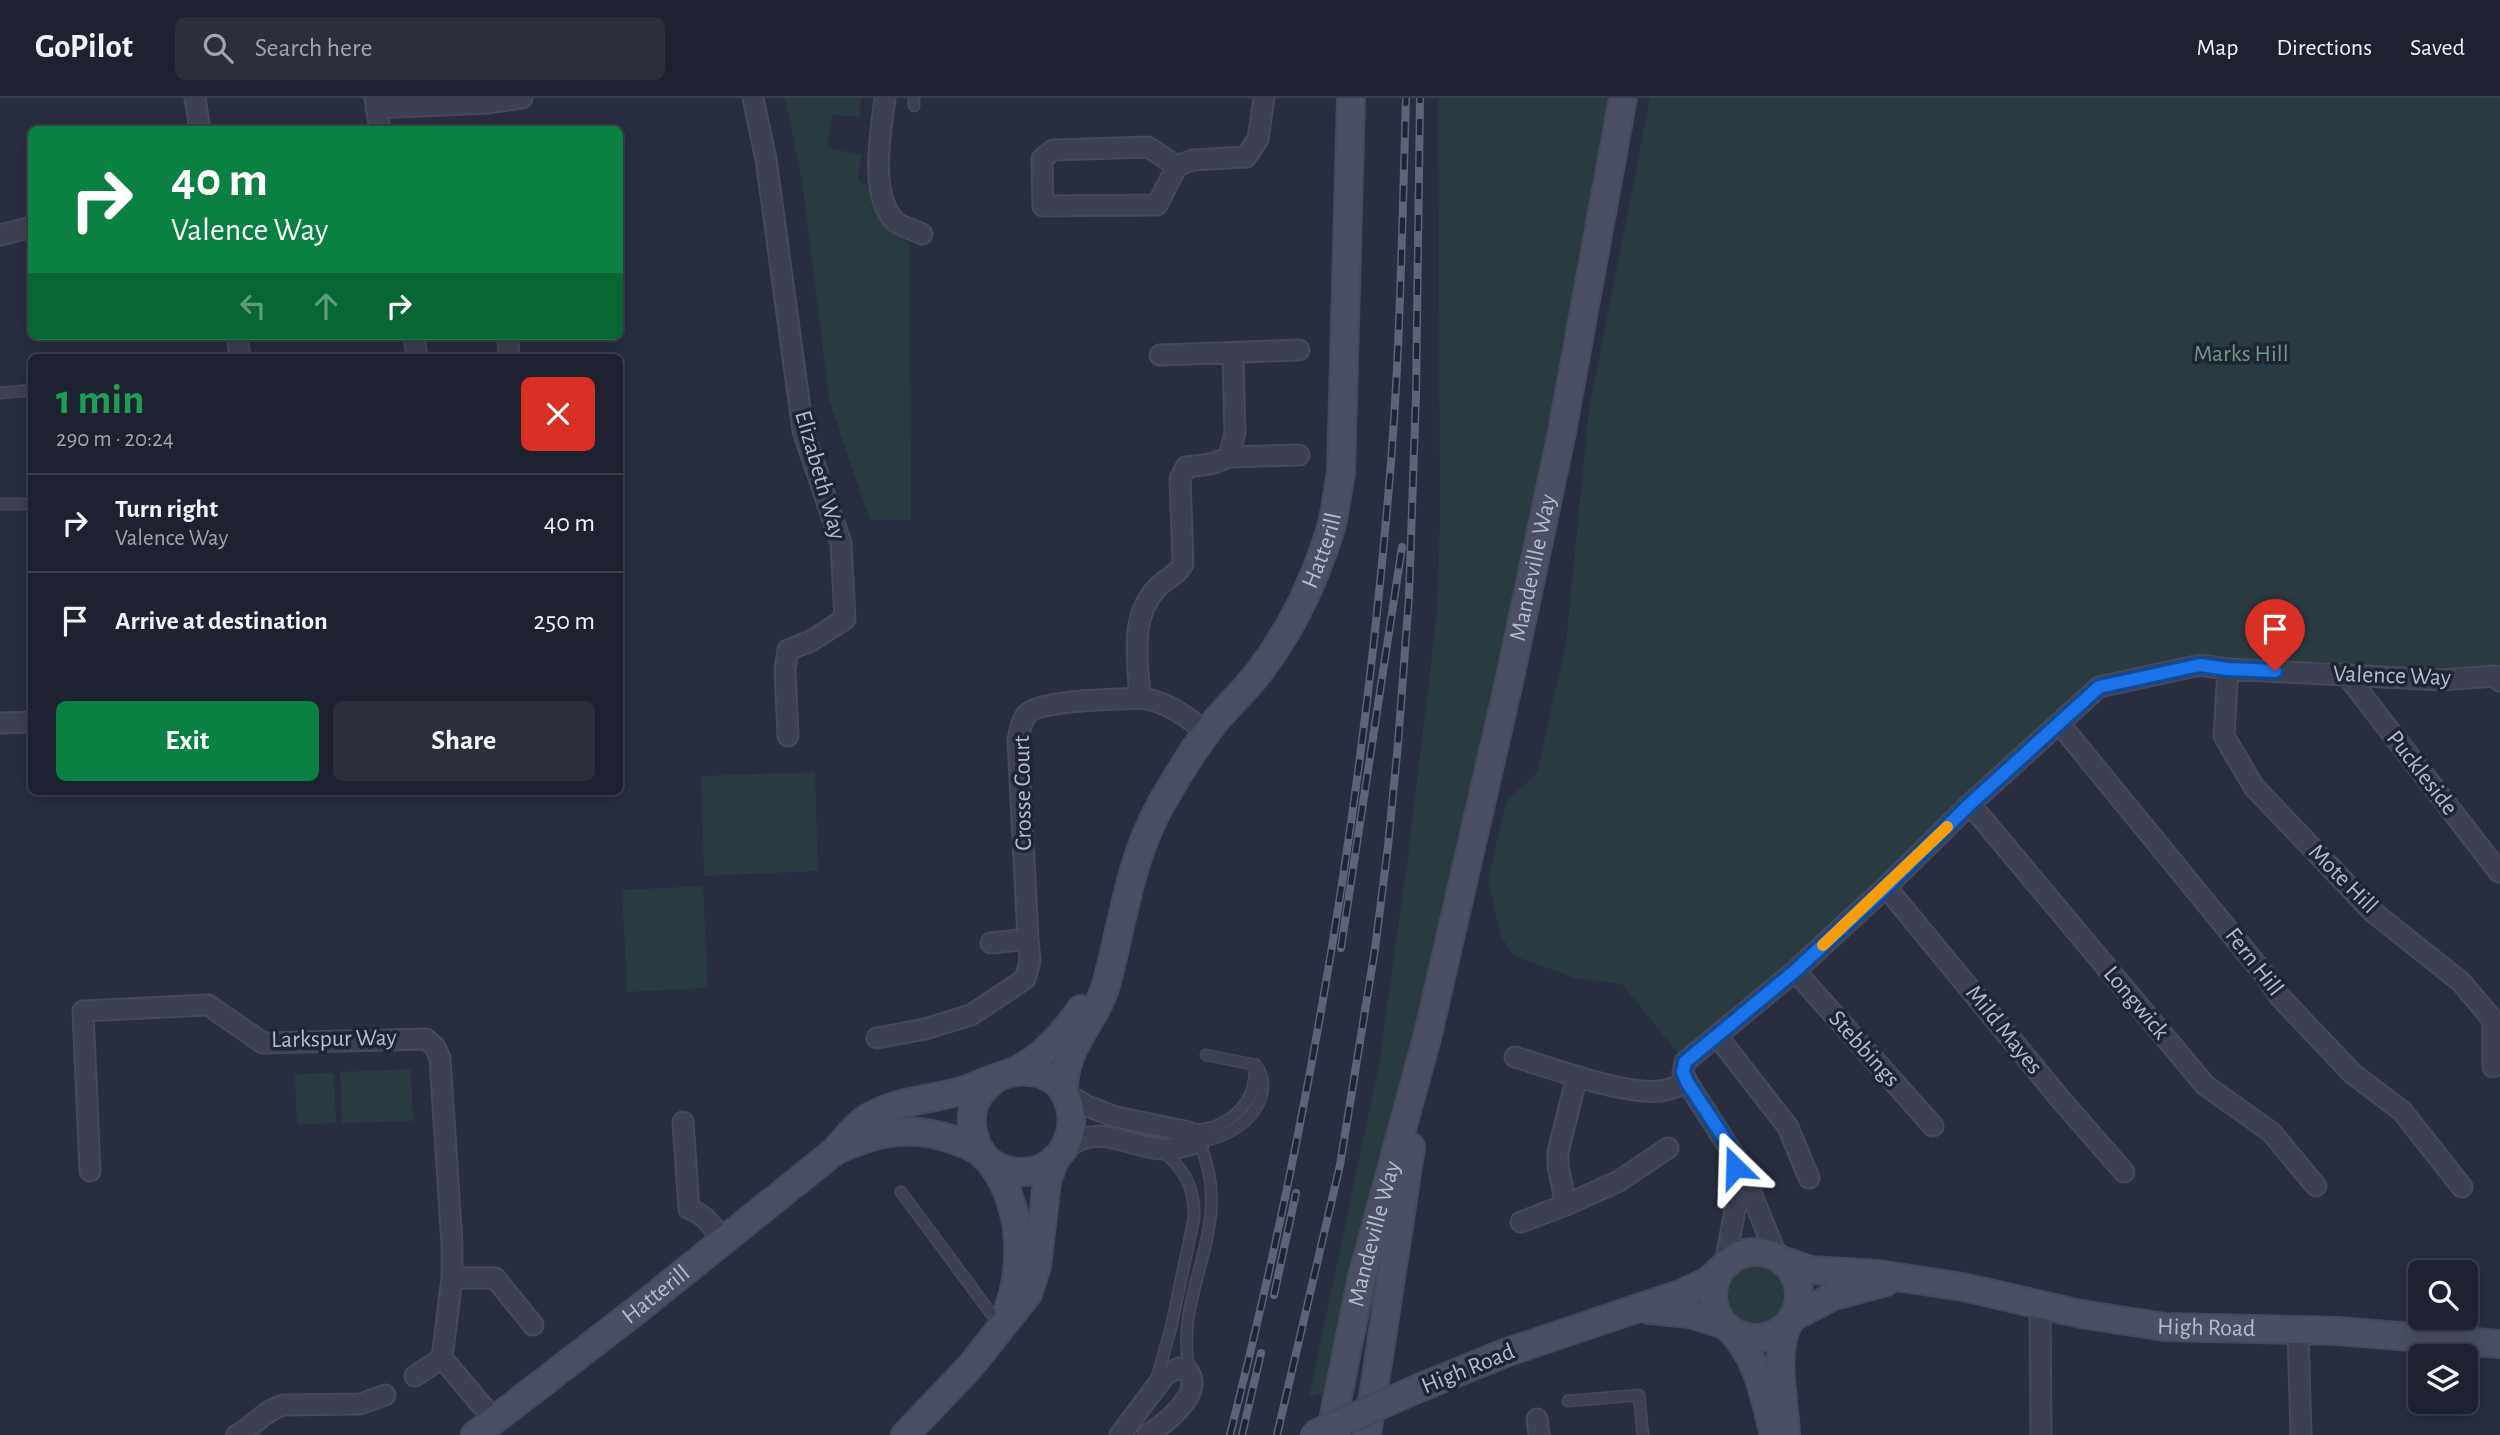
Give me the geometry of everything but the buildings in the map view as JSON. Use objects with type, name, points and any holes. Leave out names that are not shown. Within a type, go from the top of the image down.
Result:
[{"type":"street","points":[[195,98],[199,126]]},
{"type":"street","points":[[379,126],[375,103],[489,103],[522,98]]},
{"type":"street","name":"Elizabeth Way","points":[[753,98],[766,159],[803,431],[841,543],[845,619],[811,641],[788,650],[785,670],[788,736]]},
{"type":"street","points":[[884,98],[880,138],[880,195],[897,222],[922,234]]},
{"type":"street","points":[[1177,166],[1148,147],[1053,150],[1042,159],[1043,206],[1157,205],[1177,166],[1193,160],[1246,157],[1258,139],[1264,98]]},
{"type":"street","name":"Hatterill","points":[[1064,1092],[1065,1072],[1072,1053],[1102,997],[1130,877],[1147,833],[1161,804],[1207,732],[1255,676],[1282,639],[1315,572],[1331,529],[1341,473],[1350,98]]},
{"type":"street","name":"Mandeville Way","points":[[1330,1435],[1364,1266],[1428,1034],[1512,670],[1581,332],[1623,98]]},
{"type":"street","points":[[0,235],[28,228]]},
{"type":"street","points":[[1160,355],[1299,351]]},
{"type":"street","points":[[1229,457],[1235,433],[1233,354]]},
{"type":"street","points":[[1140,698],[1137,627],[1144,605],[1157,586],[1177,574],[1183,564],[1180,479],[1186,467],[1211,464],[1229,457],[1299,455]]},
{"type":"street","name":"Valence Way","points":[[1687,1082],[1683,1072],[1685,1062],[1795,971],[1970,804],[2099,687],[2200,665],[2228,669],[2440,680],[2496,676],[2500,681]]},
{"type":"street","name":"Mote Hill","points":[[2228,669],[2224,736],[2254,787],[2373,912],[2461,982],[2493,1020],[2493,1067]]},
{"type":"street","name":"Puckleside","points":[[2346,674],[2499,873]]},
{"type":"street","name":"Crosse Court","points":[[877,1038],[925,1030],[971,1015],[1025,979],[1030,961],[1018,754],[1020,726],[1028,713],[1044,704],[1140,698],[1155,700],[1173,708],[1207,732]]},
{"type":"street","points":[[0,723],[28,722]]},
{"type":"street","name":"Fern Hill","points":[[2059,723],[2280,996],[2353,1074],[2402,1111],[2462,1187]]},
{"type":"street","name":"Longwick","points":[[1970,804],[2205,1085],[2271,1132],[2316,1186]]},
{"type":"street","name":"Mild Mayes","points":[[1886,887],[2124,1172]]},
{"type":"street","points":[[991,943],[1028,939]]},
{"type":"street","name":"Hatterill","points":[[987,1159],[972,1134],[972,1110],[981,1091],[1046,1049],[1069,1025],[1092,993],[1113,949]]},
{"type":"street","name":"Stebbings","points":[[1795,971],[1933,1126]]},
{"type":"street","name":"Larkspur Way","points":[[90,1171],[83,1011],[208,1005],[263,1043],[426,1038],[435,1047],[440,1058],[449,1186],[452,1278],[442,1358]]},
{"type":"street","name":"Mandeville Way","points":[[1367,1435],[1428,1034]]},
{"type":"street","points":[[1718,1037],[1788,1128],[1809,1178]]},
{"type":"street","points":[[1515,1057],[1577,1076],[1648,1091],[1661,1091],[1687,1082],[1728,1144],[1745,1176],[1780,1259],[1793,1271],[1799,1290],[1799,1303],[1783,1336],[1781,1351],[1786,1435]]},
{"type":"street","name":"Hatterill","points":[[485,1428],[835,1152],[857,1126],[881,1111],[967,1089],[1004,1075],[1040,1074],[1053,1080],[1064,1092],[1071,1111],[1071,1121],[1059,1155],[1043,1168],[1020,1172],[944,1137],[902,1131],[870,1137],[835,1152]]},
{"type":"street","points":[[1566,1205],[1558,1152],[1577,1076]]},
{"type":"street","points":[[1064,1092],[1087,1106],[1116,1117],[1189,1132],[1199,1142]]},
{"type":"street","points":[[683,1122],[689,1209],[697,1211],[710,1222],[723,1241]]},
{"type":"street","points":[[905,1435],[969,1368],[1021,1306],[1032,1286],[1037,1266],[1046,1182],[1059,1155],[1082,1139],[1110,1136],[1165,1149],[1199,1142]]},
{"type":"street","points":[[1728,1144],[1734,1160],[1736,1195],[1723,1267],[1713,1284],[1713,1300],[1717,1314],[1741,1343],[1752,1363],[1774,1435]]},
{"type":"street","points":[[1521,1222],[1619,1181],[1668,1148]]},
{"type":"street","points":[[987,1159],[1005,1183],[1018,1239],[1014,1283],[1001,1328]]},
{"type":"street","points":[[1723,1267],[1739,1255],[1754,1251],[1780,1259]]},
{"type":"street","name":"High Road","points":[[1780,1259],[1810,1270],[1859,1272],[1963,1287],[2100,1318],[2165,1327],[2407,1335],[2500,1344]]},
{"type":"street","name":"High Road","points":[[1313,1435],[1505,1353],[1698,1287],[1713,1278],[1723,1267]]},
{"type":"street","points":[[452,1278],[495,1278],[533,1325]]},
{"type":"street","name":"High Road","points":[[1791,1319],[1821,1301],[1852,1290],[1884,1282],[1915,1280]]},
{"type":"street","points":[[2040,1305],[2041,1435]]},
{"type":"street","name":"High Road","points":[[1626,1312],[1679,1312],[1728,1328]]},
{"type":"street","points":[[1728,1328],[1746,1336],[1765,1337],[1777,1333],[1791,1319]]},
{"type":"street","points":[[2298,1330],[2301,1435]]},
{"type":"street","points":[[415,1376],[442,1358],[485,1428]]},
{"type":"street","points":[[1120,1435],[1169,1372],[1179,1368],[1190,1372],[1192,1385],[1185,1403],[1147,1435]]},
{"type":"street","points":[[237,1435],[251,1428],[276,1407],[360,1404],[385,1395]]},
{"type":"lane","points":[[0,393],[28,390]]},
{"type":"lane","points":[[0,505],[28,504]]},
{"type":"lane","points":[[1190,1372],[1185,1330],[1203,1263],[1212,1193],[1209,1168],[1199,1142],[1225,1135],[1250,1117],[1258,1105],[1264,1084],[1262,1073],[1256,1065],[1206,1055]]},
{"type":"lane","points":[[1182,1130],[1214,1128],[1232,1117],[1251,1093],[1256,1065]]},
{"type":"lane","points":[[1152,1392],[1171,1328],[1195,1210],[1190,1183],[1181,1169],[1156,1148]]},
{"type":"lane","points":[[901,1192],[1001,1328]]},
{"type":"lane","points":[[1568,1401],[1639,1395],[1643,1435]]},
{"type":"green space","points":[[785,98],[861,98],[860,117],[832,115],[827,148],[862,155],[858,180],[868,187],[877,210],[910,246],[911,520],[870,520],[829,400],[802,181]]},
{"type":"green space","points":[[1438,98],[1623,98],[1581,332],[1331,1390],[1309,1397],[1379,1064],[1407,864],[1437,614],[1440,520]]},
{"type":"green space","name":"Marks Hill","points":[[1650,98],[2500,98],[2500,675],[2228,669],[2099,687],[1685,1062],[1622,984],[1575,978],[1514,956],[1500,934],[1488,879],[1506,802],[1537,773],[1566,643],[1589,410]]},
{"type":"green space","points":[[815,772],[818,871],[704,876],[701,776]]},
{"type":"green space","points":[[703,886],[708,988],[627,992],[622,890]]},
{"type":"green space","points":[[411,1069],[413,1121],[342,1123],[340,1072]]},
{"type":"green space","points":[[334,1073],[336,1123],[297,1125],[295,1074]]},
{"type":"green space","points":[[1750,1264],[1762,1264],[1778,1273],[1785,1283],[1785,1307],[1778,1317],[1762,1326],[1750,1326],[1739,1321],[1730,1312],[1725,1301],[1725,1289],[1730,1278],[1739,1269]]},
{"type":"railway","points":[[1230,1435],[1284,1203],[1307,1087],[1347,852],[1363,734],[1392,448],[1406,98]]},
{"type":"railway","points":[[1277,1435],[1340,1165],[1375,949],[1388,846],[1409,596],[1416,395],[1420,98]]},
{"type":"railway","points":[[1341,948],[1402,547]]},
{"type":"railway","points":[[1274,1295],[1296,1193]]},
{"type":"railway","points":[[1242,1435],[1261,1353]]},
{"type":"slow traffic","points":[[1823,945],[1947,827]]},
{"type":"route","points":[[1735,1167],[1728,1144],[1687,1082],[1683,1072],[1685,1062],[1795,971],[1970,804],[2099,687],[2200,665],[2275,671]]}]
